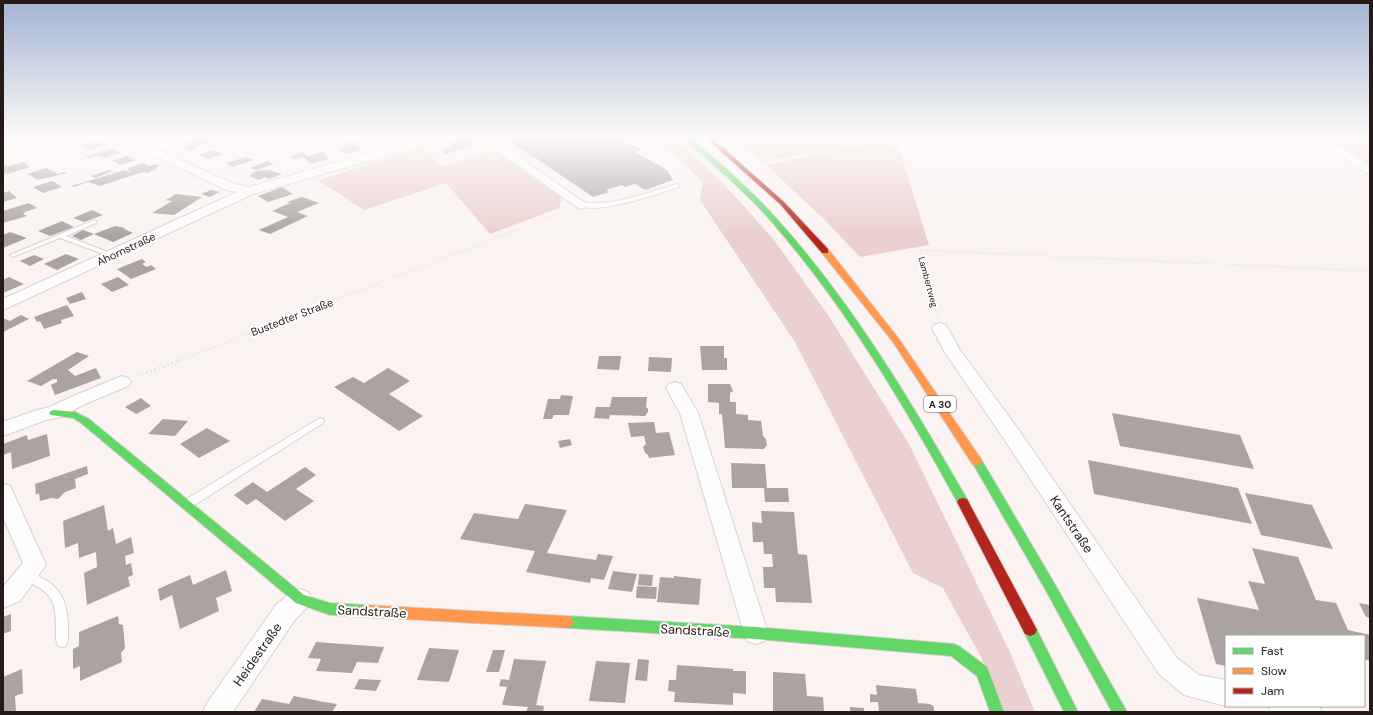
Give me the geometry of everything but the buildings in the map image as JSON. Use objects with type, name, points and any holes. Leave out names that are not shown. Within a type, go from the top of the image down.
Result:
[{"type":"main road","name":"A 30","points":[[724,170],[736,181],[784,232],[836,300],[895,385],[988,547],[1071,712]]},
{"type":"main road","name":"A 30","points":[[747,170],[804,226],[860,294],[926,383],[972,452],[1029,547],[1120,712]]},
{"type":"main road","name":"Sandstraße","points":[[54,413],[75,415],[86,421],[300,599],[330,609],[756,633],[954,650],[982,672],[997,712]]},
{"type":"street","points":[[194,170],[230,187],[249,191]]},
{"type":"street","name":"Ahornstraße","points":[[3,305],[249,191],[323,170]]},
{"type":"street","points":[[532,170],[582,205]]},
{"type":"street","name":"Kantstraße","points":[[940,328],[952,351],[1011,434],[1168,666],[1193,686],[1225,693]]},
{"type":"street","points":[[3,429],[44,414],[54,413],[79,400],[122,382]]},
{"type":"street","points":[[675,388],[689,413],[756,633]]},
{"type":"street","points":[[3,492],[35,565],[12,594],[3,598]]},
{"type":"street","name":"Heidestraße","points":[[217,712],[285,613],[300,599]]},
{"type":"street","points":[[1286,707],[1308,712]]},
{"type":"lane","points":[[582,205],[601,206],[619,204],[678,186]]},
{"type":"lane","points":[[13,255],[94,222]]},
{"type":"lane","points":[[60,236],[111,255]]},
{"type":"lane","points":[[187,504],[320,422]]},
{"type":"lane","points":[[26,576],[42,582],[55,593],[62,609],[62,642]]},
{"type":"path","name":"Lambertweg","points":[[896,170],[910,239],[920,250],[940,328]]},
{"type":"path","name":"Bustedter Straße","points":[[122,382],[582,205]]},
{"type":"path","points":[[920,250],[1370,271]]},
{"type":"shaded area","points":[[350,170],[524,170],[562,198],[559,208],[490,234],[446,183],[364,210],[318,180]]},
{"type":"shaded area","points":[[691,170],[709,170],[722,182],[774,240],[828,315],[909,444],[1009,650],[1035,712],[1004,712],[982,659],[943,588],[913,573],[795,342],[700,200],[703,182]]},
{"type":"shaded area","points":[[772,170],[906,170],[929,245],[860,257],[823,218]]},
{"type":"traffic: fast","points":[[724,170],[762,207],[800,250],[827,284],[876,354],[921,428],[963,502]]},
{"type":"traffic: fast","points":[[54,413],[75,415],[85,421],[300,599],[330,609],[366,611]]},
{"type":"traffic: fast","points":[[977,462],[1049,585],[1120,712]]},
{"type":"traffic: fast","points":[[567,622],[756,633],[954,650],[982,672],[997,712]]},
{"type":"traffic: fast","points":[[1030,630],[1071,712]]},
{"type":"traffic: slow","points":[[825,251],[896,341],[977,462]]},
{"type":"traffic: slow","points":[[366,611],[567,622]]},
{"type":"traffic: jam","points":[[745,170],[782,203],[825,251]]},
{"type":"traffic: jam","points":[[963,502],[1030,630]]}]
